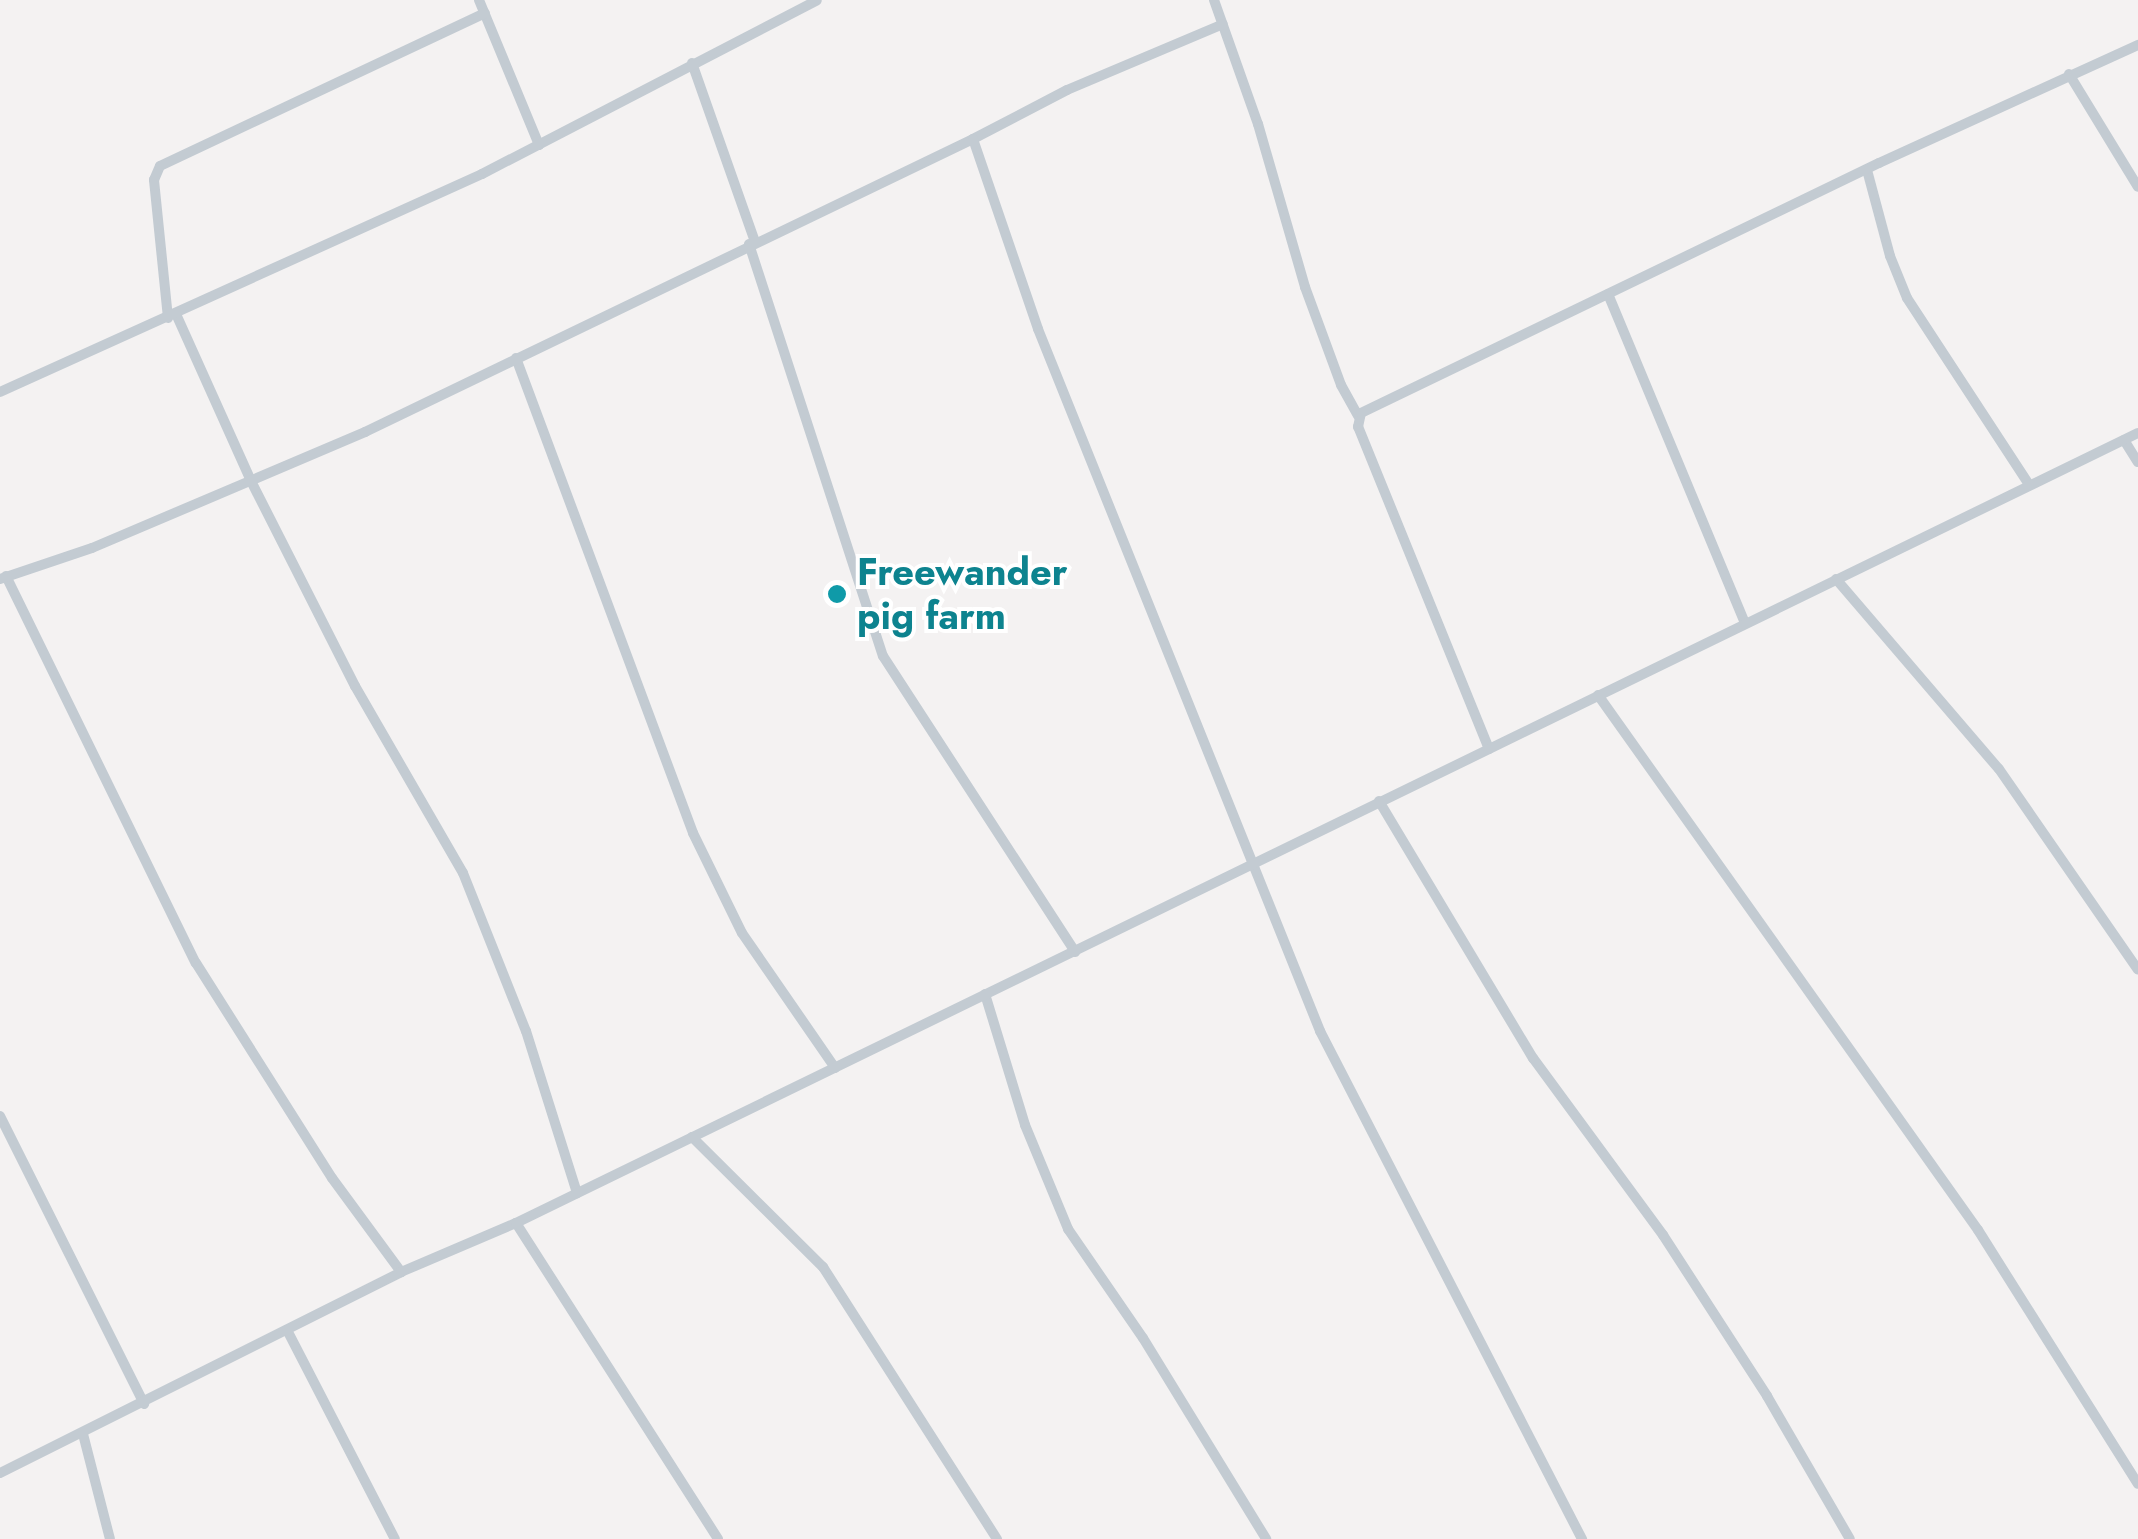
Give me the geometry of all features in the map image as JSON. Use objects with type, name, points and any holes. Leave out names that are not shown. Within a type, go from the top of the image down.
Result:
[{"type":"street","points":[[480,0],[539,145]]},
{"type":"street","points":[[0,392],[539,145],[817,0]]},
{"type":"street","points":[[1214,0],[1258,124],[1305,286],[1341,385],[1358,416],[1366,447],[1489,749]]},
{"type":"street","points":[[485,13],[160,166],[154,180],[172,316],[354,686],[463,873],[526,1031],[577,1193]]},
{"type":"street","points":[[402,1272],[332,1178],[196,963],[3,578],[92,548],[251,481],[973,139],[1066,90],[1223,24]]},
{"type":"street","points":[[1358,416],[1867,170],[2138,45]]},
{"type":"street","points":[[692,64],[883,656],[1075,952]]},
{"type":"street","points":[[2069,74],[2138,187]]},
{"type":"street","points":[[973,139],[1038,329],[1345,1086],[1582,1539]]},
{"type":"street","points":[[1867,170],[1890,256],[1907,298],[2028,483]]},
{"type":"street","points":[[1608,294],[1744,621]]},
{"type":"street","points":[[516,358],[693,833],[742,932],[836,1068]]},
{"type":"street","points":[[0,1474],[402,1272],[516,1223],[692,1138],[1744,621],[2138,433]]},
{"type":"street","points":[[2124,440],[2138,462]]},
{"type":"street","points":[[1836,578],[1999,769],[2138,970]]},
{"type":"street","points":[[1598,695],[1978,1230],[2138,1484]]},
{"type":"street","points":[[1379,801],[1533,1058],[1664,1235],[1767,1396],[1850,1539]]},
{"type":"street","points":[[985,994],[1019,1107],[1068,1228],[1143,1338],[1266,1539]]},
{"type":"street","points":[[0,1116],[144,1404]]},
{"type":"street","points":[[692,1138],[823,1267],[998,1539]]},
{"type":"street","points":[[516,1223],[718,1539]]},
{"type":"street","points":[[287,1330],[396,1539]]},
{"type":"street","points":[[83,1434],[110,1539]]},
{"type":"place","name":"Freewander pig farm","points":[[837,594]]}]
